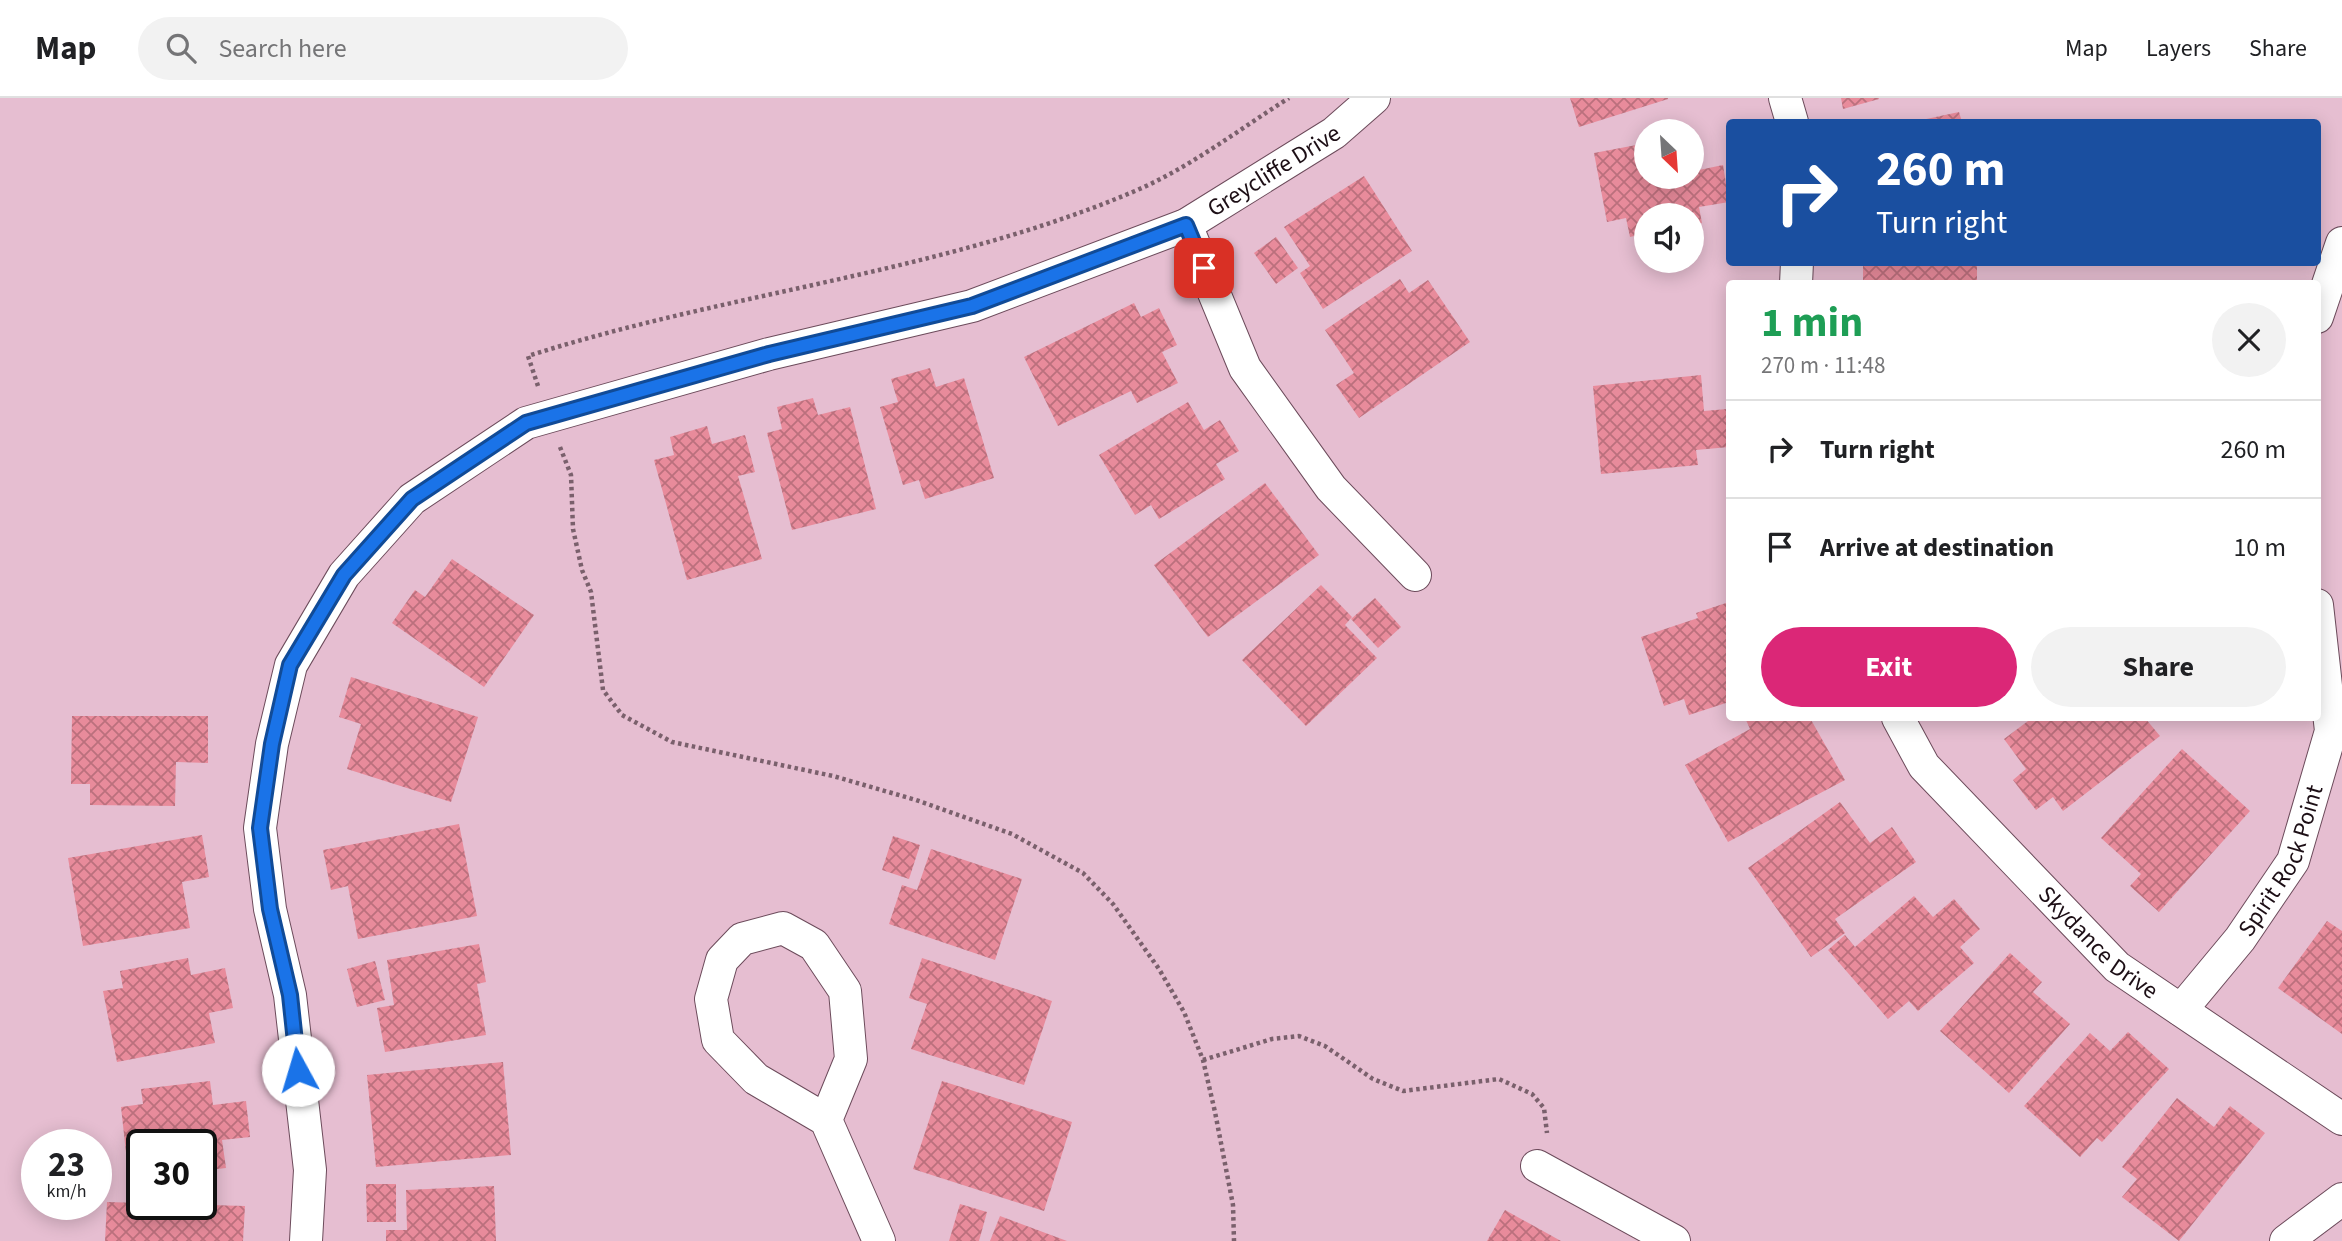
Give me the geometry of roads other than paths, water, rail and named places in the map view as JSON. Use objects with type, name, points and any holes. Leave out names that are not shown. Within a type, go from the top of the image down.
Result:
[{"type":"street","name":"Greycliffe Drive","points":[[306,1241],[310,1170],[290,995],[270,909],[260,828],[272,744],[290,665],[344,575],[412,499],[526,423],[769,354],[972,306],[1186,225],[1334,133],[1374,98]]},
{"type":"street","points":[[1785,98],[1791,119]]},
{"type":"street","points":[[1186,225],[1245,368],[1331,488],[1415,575]]},
{"type":"street","points":[[2321,305],[2342,243]]},
{"type":"street","name":"Spirit Rock Point","points":[[2181,1010],[2240,939],[2293,861],[2332,731],[2321,639]]},
{"type":"street","name":"Skydance Drive","points":[[1900,721],[1924,766],[2118,968],[2342,1119]]},
{"type":"street","points":[[826,1120],[851,1059],[845,991],[814,945],[783,928],[742,939],[722,960],[711,999],[718,1040],[756,1079],[826,1120],[879,1241]]},
{"type":"street","points":[[1537,1166],[1674,1241]]},
{"type":"street","points":[[2286,1241],[2342,1199]]}]
